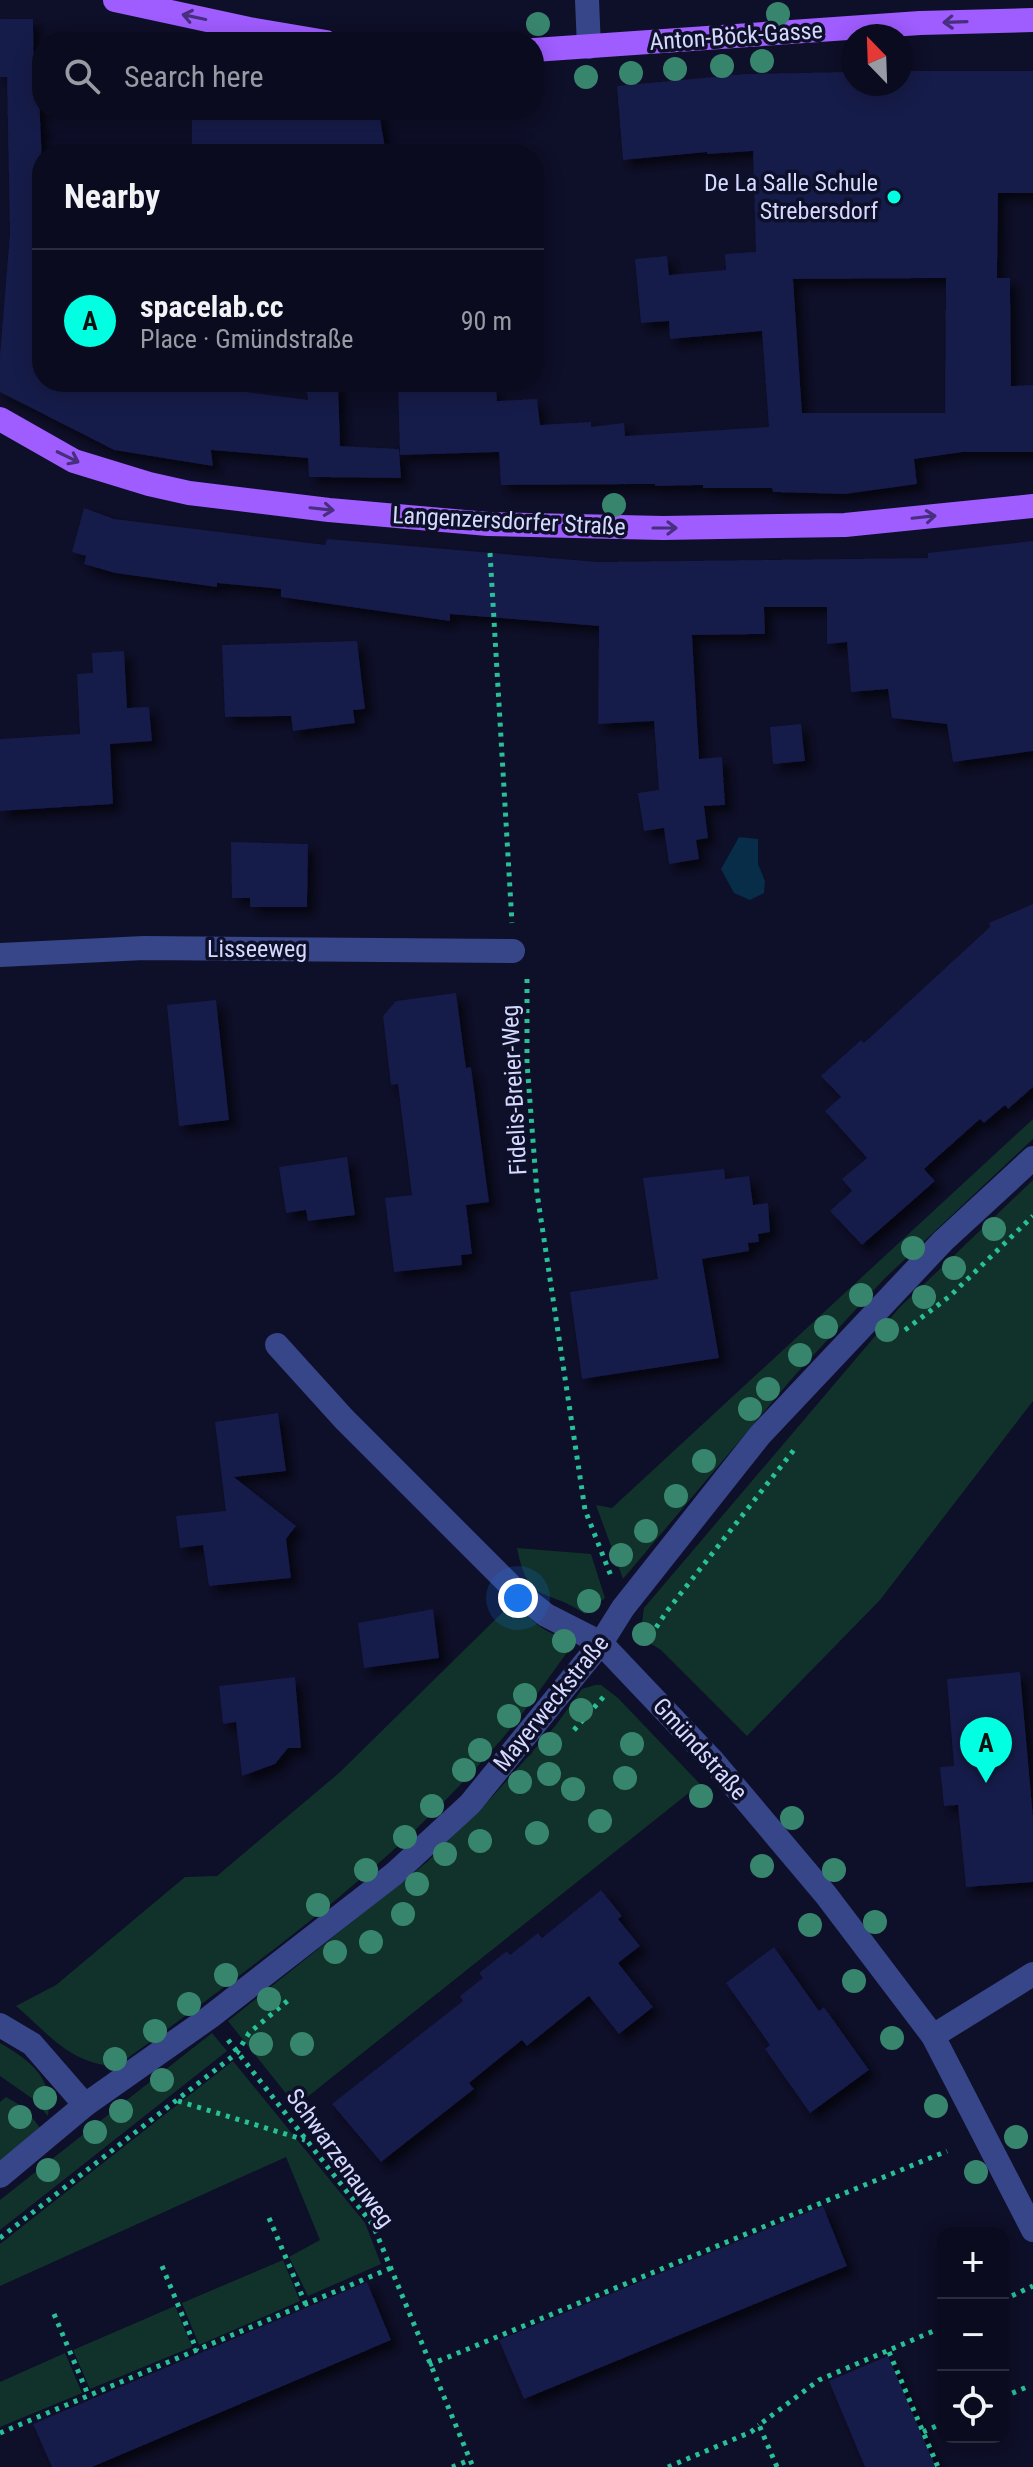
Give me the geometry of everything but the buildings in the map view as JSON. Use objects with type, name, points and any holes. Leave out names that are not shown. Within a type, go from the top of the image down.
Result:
[{"type":"main road","points":[[115,0],[267,32]]},
{"type":"main road","name":"Anton-Böck-Gasse","points":[[544,49],[920,23],[1033,20]]},
{"type":"main road","name":"Langenzersdorfer Straße","points":[[0,419],[74,461],[189,493],[329,510],[488,524],[663,528],[845,525],[1033,506]]},
{"type":"street","points":[[587,0],[589,47]]},
{"type":"street","name":"Lisseeweg","points":[[0,955],[144,948],[513,951]]},
{"type":"street","name":"Mayerweckstraße","points":[[0,2176],[85,2105],[210,2017],[394,1874],[470,1804],[601,1643],[623,1608],[760,1435],[943,1241],[1033,1158]]},
{"type":"street","name":"Gmündstraße","points":[[277,1345],[344,1419],[517,1592],[546,1615],[601,1643],[713,1761],[816,1882],[933,2036],[1033,2230]]},
{"type":"street","points":[[933,2036],[1033,1974]]},
{"type":"street","points":[[0,2025],[32,2044],[85,2105]]},
{"type":"path","name":"Fidelis-Breier-Weg","points":[[488,524],[513,951],[527,963],[527,1063],[537,1193],[585,1510],[623,1608],[644,1645]]},
{"type":"path","name":"Schwarzenauweg","points":[[210,2017],[373,2225],[473,2467]]},
{"type":"path","points":[[177,2100],[305,2140]]},
{"type":"path","points":[[429,2365],[947,2151]]},
{"type":"path","points":[[269,2218],[306,2305]]},
{"type":"path","points":[[162,2266],[197,2351]]},
{"type":"path","points":[[0,2433],[391,2268]]},
{"type":"path","points":[[1005,2299],[1033,2286]]},
{"type":"path","points":[[54,2314],[89,2397]]},
{"type":"path","points":[[668,2467],[751,2432],[819,2380],[937,2330]]},
{"type":"path","points":[[889,2352],[938,2467]]},
{"type":"path","points":[[1009,2394],[1027,2387]]},
{"type":"path","points":[[759,2425],[777,2467]]},
{"type":"path","points":[[923,2432],[937,2426]]},
{"type":"path","points":[[452,2467],[470,2460]]},
{"type":"green space","points":[[1033,1119],[1033,1139],[884,1279],[795,1375],[623,1579],[596,1505],[612,1508]]},
{"type":"green space","points":[[1033,1180],[1033,1401],[880,1600],[747,1736],[661,1650],[640,1637],[644,1608],[899,1308]]},
{"type":"green space","points":[[517,1548],[591,1554],[605,1598],[585,1614],[540,1593],[527,1579]]},
{"type":"green space","points":[[516,1599],[541,1627],[574,1643],[515,1723],[451,1794],[314,1918],[117,2066],[86,2060],[74,2054],[16,2006],[56,1985],[185,1877],[217,1876],[339,1773]]},
{"type":"green space","points":[[601,1685],[618,1698],[700,1784],[296,2106],[228,2021],[427,1862],[492,1797],[556,1725],[582,1689]]},
{"type":"green space","points":[[212,2033],[227,2051],[0,2230],[0,2200]]},
{"type":"green space","points":[[0,2043],[30,2064],[44,2081],[49,2103],[48,2116],[33,2099],[0,2076]]},
{"type":"green space","points":[[233,2061],[365,2223],[381,2264],[308,2296],[289,2257],[320,2240],[286,2157],[0,2286],[0,2244]]},
{"type":"green space","points":[[6,2097],[25,2108],[40,2128],[0,2161],[0,2102]]},
{"type":"green space","points":[[283,2260],[300,2301],[199,2345],[182,2303]]},
{"type":"green space","points":[[175,2306],[192,2347],[90,2389],[73,2350]]},
{"type":"green space","points":[[65,2353],[82,2393],[0,2427],[0,2382]]},
{"type":"water","points":[[739,837],[758,839],[758,864],[765,881],[764,893],[750,900],[734,893],[721,869]]},
{"type":"place","name":"De La Salle Schule Strebersdorf","points":[[894,197]]},
{"type":"place","name":"spacelab.cc","points":[[986,1783]]}]
